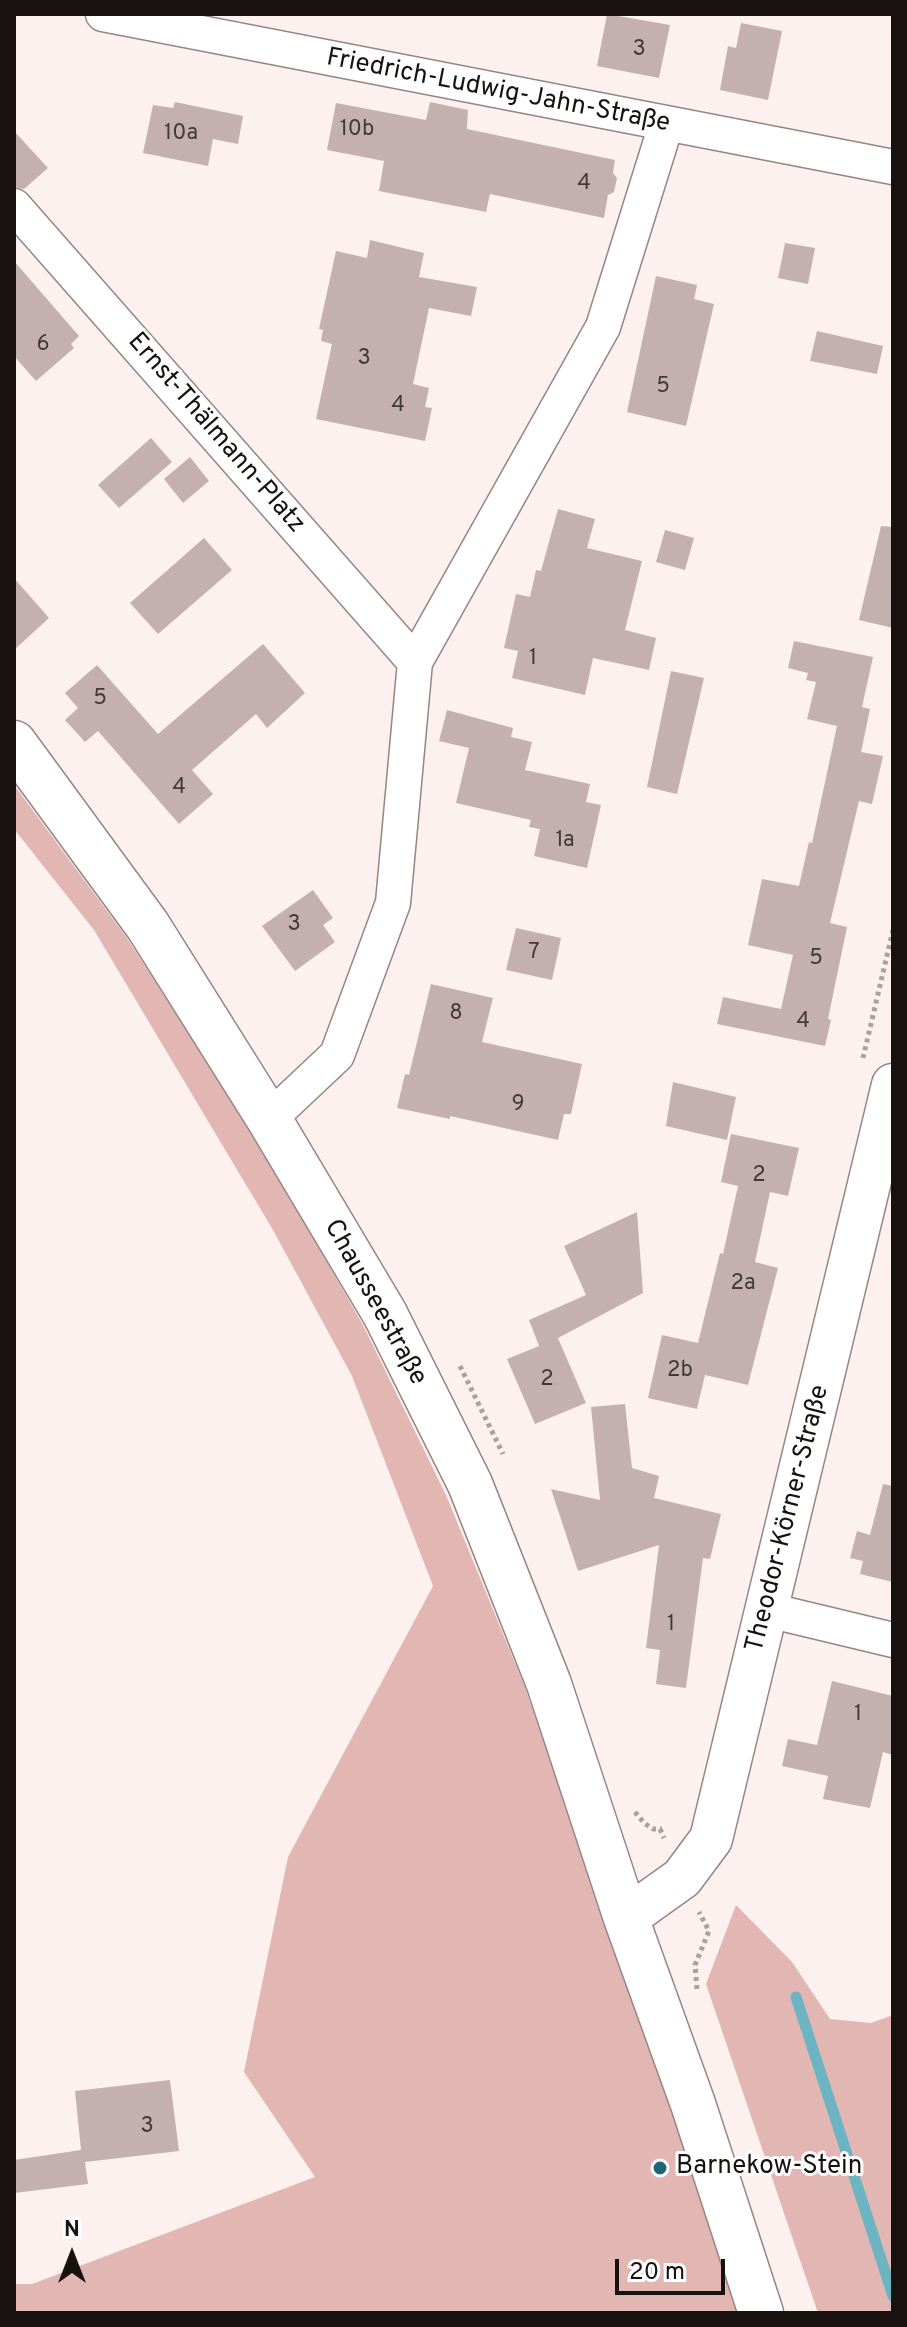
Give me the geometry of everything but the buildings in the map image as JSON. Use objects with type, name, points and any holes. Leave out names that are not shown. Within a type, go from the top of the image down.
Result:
[{"type":"main road","name":"Chausseestraße","points":[[14,743],[148,926],[269,1119],[385,1314],[470,1484],[549,1684],[761,2313]]},
{"type":"street","name":"Friedrich-Ludwig-Jahn-Straße","points":[[103,14],[893,167]]},
{"type":"street","points":[[269,1119],[337,1055],[393,903],[415,662],[603,327],[666,125]]},
{"type":"street","name":"Ernst-Thälmann-Platz","points":[[14,206],[415,662]]},
{"type":"street","name":"Theodor-Körner-Straße","points":[[626,1918],[682,1878],[711,1839],[893,1085]]},
{"type":"street","points":[[768,1610],[893,1640]]},
{"type":"path","points":[[682,1878],[709,1931],[695,1965],[701,2002]]},
{"type":"shaded area","points":[[14,785],[127,938],[249,1126],[363,1325],[446,1495],[526,1690],[645,2030],[739,2313],[14,2313],[14,2284],[32,2284],[315,2177],[244,2072],[288,1857],[433,1586],[352,1376],[273,1230],[94,930],[14,829]]},
{"type":"shaded area","points":[[736,1905],[792,1962],[830,2019],[871,2023],[893,2015],[893,2313],[818,2313],[706,1984]]},
{"type":"waterway","points":[[796,1997],[893,2296]]},
{"type":"place","name":"Barnekow-Stein","points":[[660,2168]]}]
